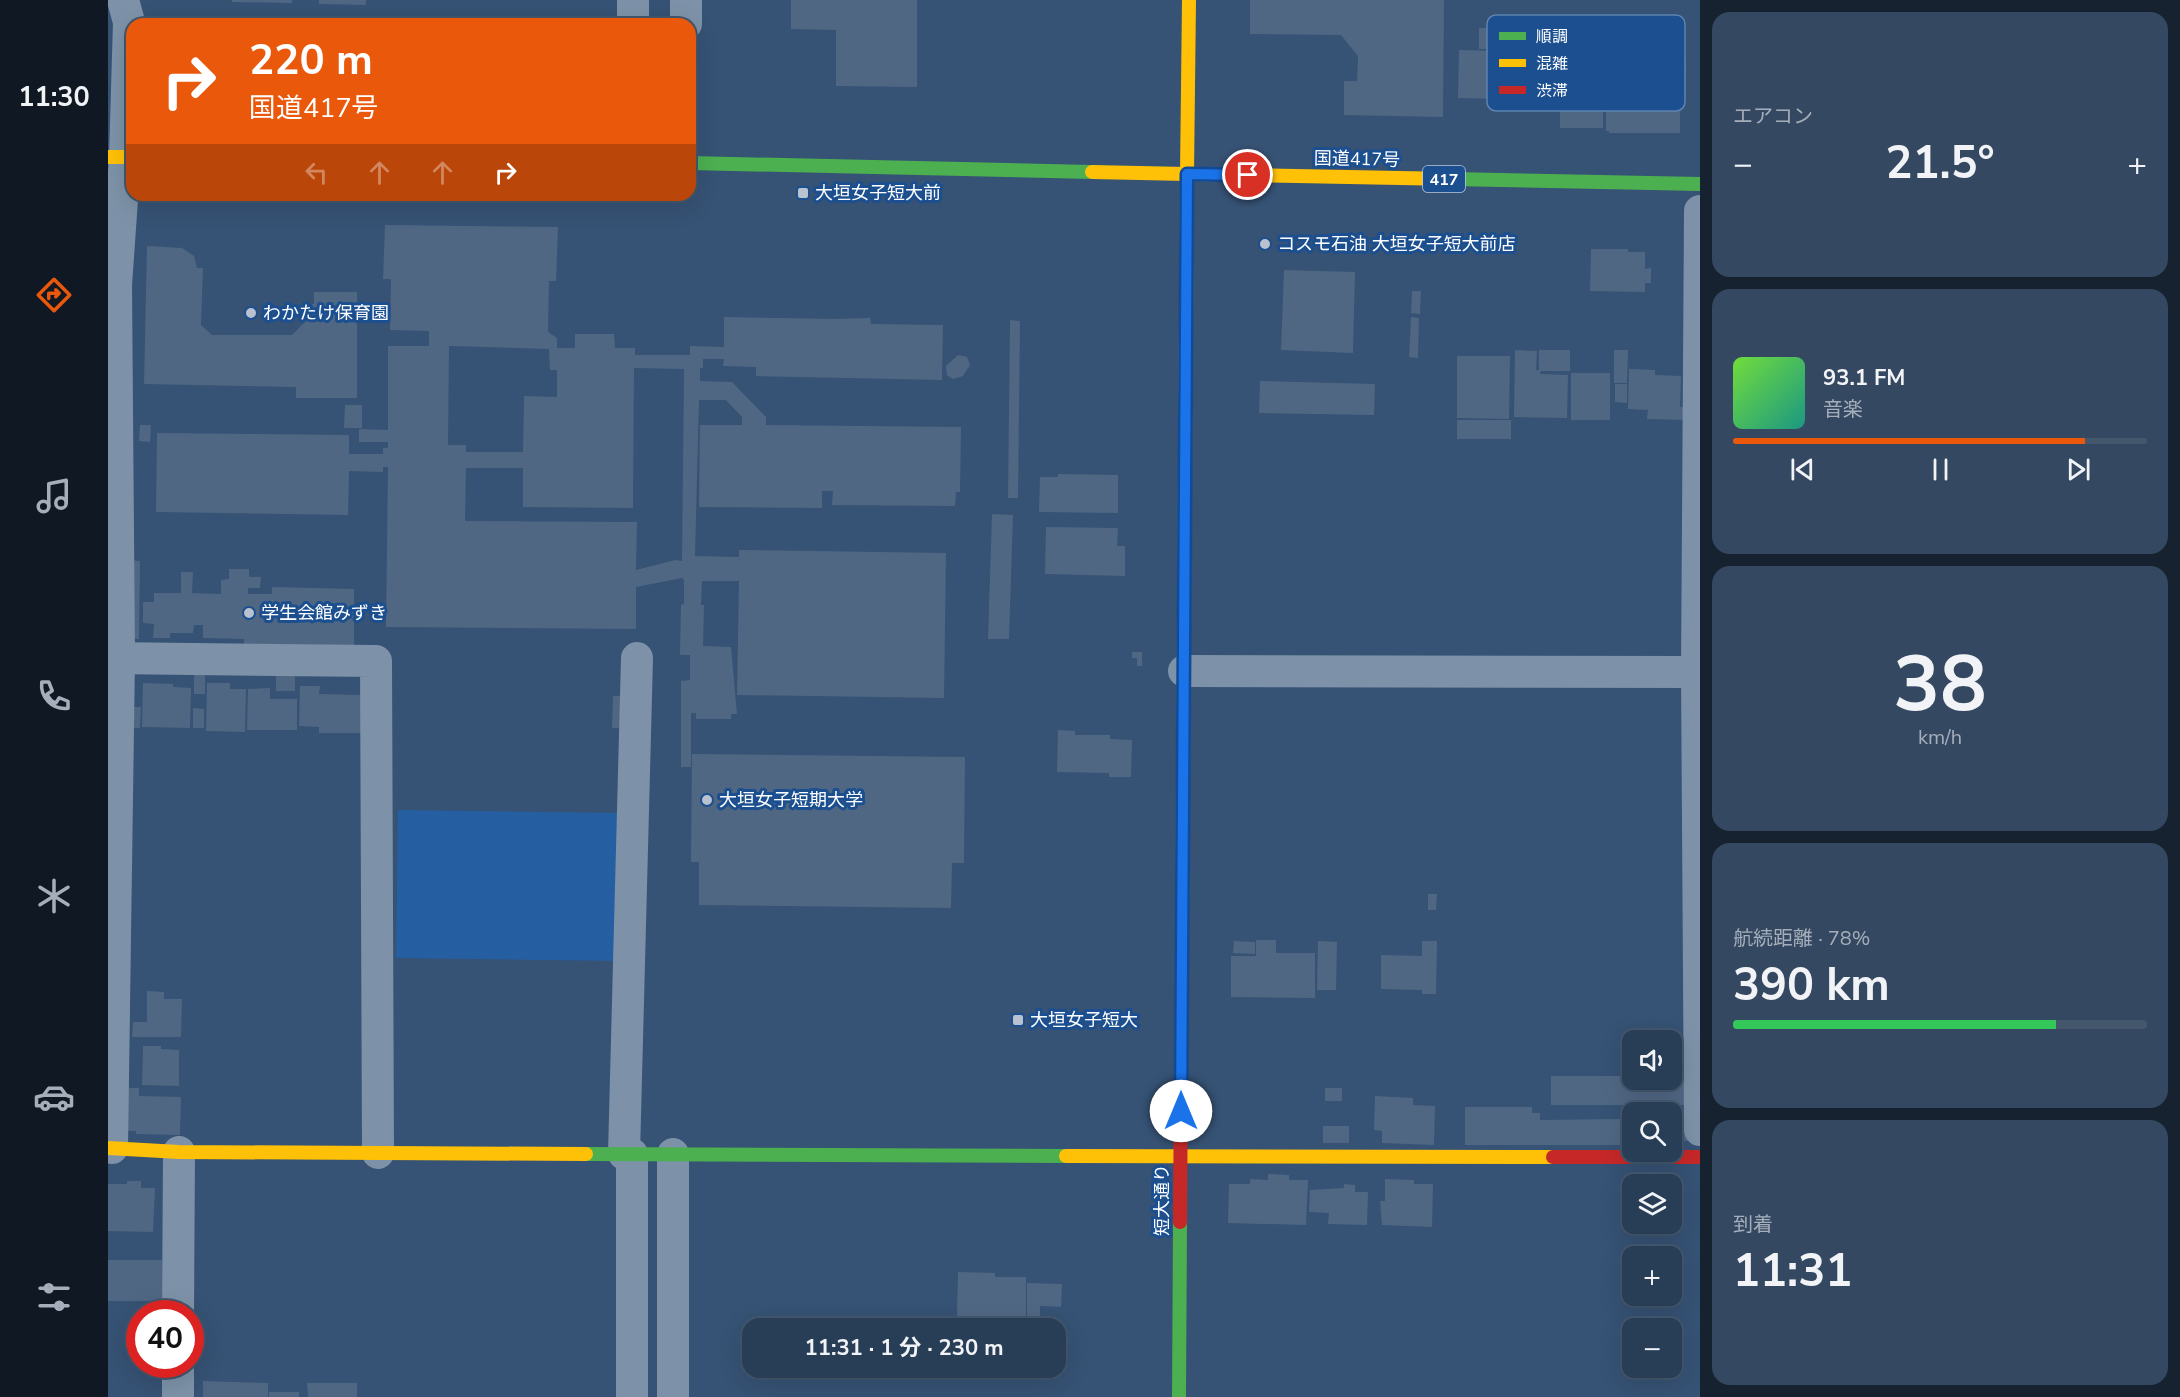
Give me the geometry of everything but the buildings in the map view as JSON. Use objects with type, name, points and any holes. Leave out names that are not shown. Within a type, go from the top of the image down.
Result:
[{"type":"main road","points":[[1187,174],[1189,0]]},
{"type":"main road","name":"国道417号","points":[[696,163],[1700,184]]},
{"type":"main road","name":"短大通り","points":[[1179,1397],[1187,174]]},
{"type":"main road","points":[[110,1148],[179,1152],[668,1155],[1700,1157]]},
{"type":"street","points":[[123,0],[128,18]]},
{"type":"street","points":[[633,0],[633,18]]},
{"type":"street","points":[[686,0],[686,18]]},
{"type":"street","points":[[110,1148],[116,285],[126,80]]},
{"type":"street","points":[[1700,211],[1700,1130]]},
{"type":"street","points":[[114,658],[376,661],[378,1153]]},
{"type":"street","points":[[633,1397],[632,1154],[636,658]]},
{"type":"street","points":[[1184,671],[1699,672]]},
{"type":"street","points":[[178,1300],[179,1152]]},
{"type":"street","points":[[668,1155],[673,1397]]},
{"type":"street","points":[[178,1378],[178,1397]]},
{"type":"shaded area","points":[[398,810],[626,813],[624,961],[396,958]]},
{"type":"traffic: fast","points":[[696,163],[1092,172]]},
{"type":"traffic: fast","points":[[1452,179],[1700,184]]},
{"type":"traffic: fast","points":[[1182,932],[1185,466]]},
{"type":"traffic: fast","points":[[586,1154],[1066,1156]]},
{"type":"traffic: fast","points":[[1179,1397],[1180,1222]]},
{"type":"traffic: slow","points":[[1189,0],[1187,174],[1452,179]]},
{"type":"traffic: slow","points":[[108,157],[126,157]]},
{"type":"traffic: slow","points":[[1092,172],[1187,174],[1185,466]]},
{"type":"traffic: slow","points":[[108,1148],[179,1152],[586,1154]]},
{"type":"traffic: slow","points":[[1066,1156],[1553,1157]]},
{"type":"traffic: jam","points":[[1180,1222],[1182,932]]},
{"type":"traffic: jam","points":[[1553,1157],[1700,1157]]},
{"type":"place","name":"大垣女子短大前","points":[[803,193]]},
{"type":"place","name":"コスモ石油 大垣女子短大前店","points":[[1265,244]]},
{"type":"place","name":"わかたけ保育園","points":[[251,313]]},
{"type":"place","name":"学生会館みずき","points":[[249,613]]},
{"type":"place","name":"大垣女子短期大学","points":[[707,800]]},
{"type":"place","name":"大垣女子短大","points":[[1018,1020]]},
{"type":"route","points":[[1181,1111],[1187,174],[1248,175]]}]
